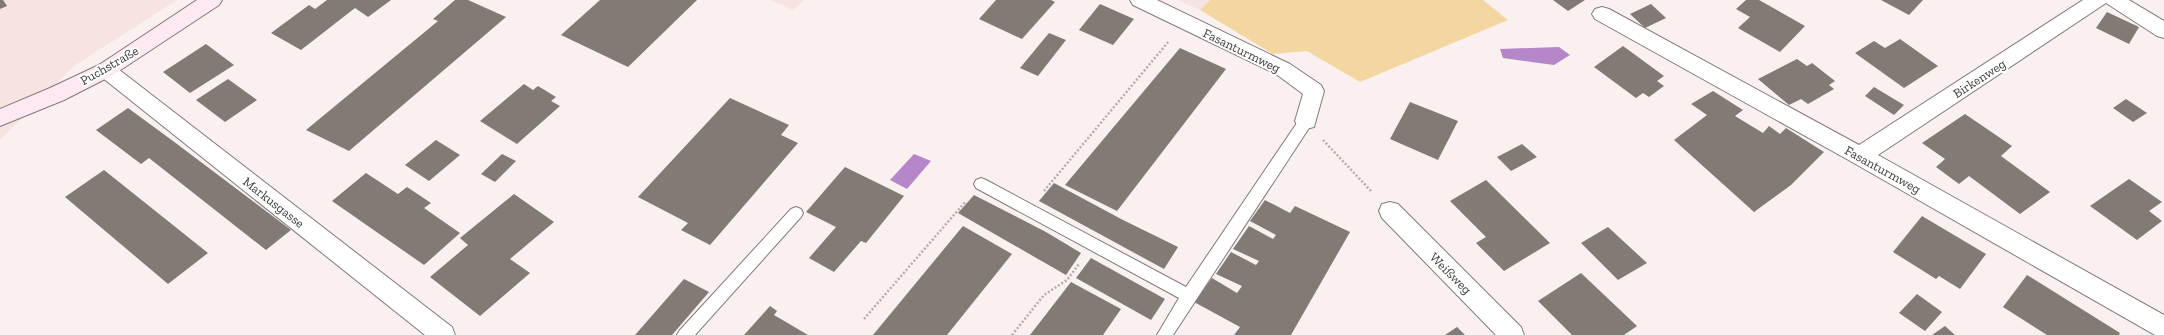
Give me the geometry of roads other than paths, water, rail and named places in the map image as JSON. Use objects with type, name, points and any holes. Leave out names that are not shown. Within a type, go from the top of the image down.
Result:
[{"type":"main road","name":"Puchstraße","points":[[0,118],[57,94],[106,70],[212,0]]},
{"type":"street","name":"Fasanturmweg","points":[[1140,0],[1283,69],[1314,91],[1306,121]]},
{"type":"street","name":"Birkenweg","points":[[1860,156],[2098,0]]},
{"type":"street","points":[[2114,0],[2164,31]]},
{"type":"street","name":"Fasanturmweg","points":[[1602,14],[1860,156],[2164,327]]},
{"type":"street","name":"Markusgasse","points":[[106,70],[443,335]]},
{"type":"street","name":"Weißweg","points":[[1390,211],[1512,335]]},
{"type":"lane","points":[[1165,335],[1189,296],[1306,121]]},
{"type":"lane","points":[[981,184],[1189,296]]},
{"type":"lane","points":[[685,335],[796,212]]}]
